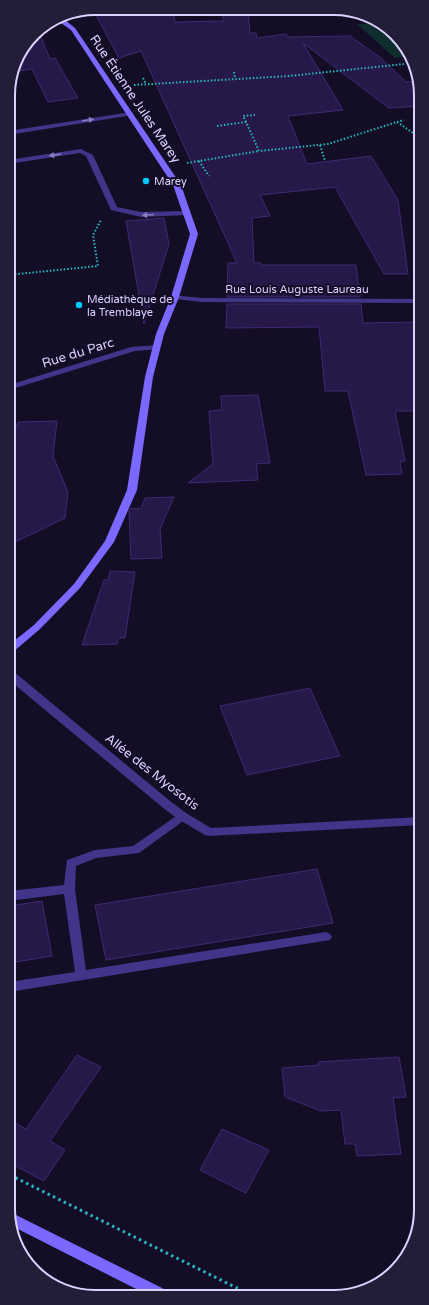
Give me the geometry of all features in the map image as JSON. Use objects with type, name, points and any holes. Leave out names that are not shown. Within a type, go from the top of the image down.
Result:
[{"type":"street","name":"Rue Étienne Jules Marey","points":[[15,645],[37,627],[77,586],[109,542],[132,490],[149,377],[157,347],[175,297],[194,234],[177,185],[73,29],[63,22]]},
{"type":"street","points":[[15,131],[130,114]]},
{"type":"street","points":[[15,161],[81,151],[86,152],[89,155],[114,208],[136,215],[187,213]]},
{"type":"street","name":"Rue Louis Auguste Laureau","points":[[175,297],[202,300],[414,301]]},
{"type":"street","name":"Rue du Parc","points":[[15,386],[134,349],[157,347]]},
{"type":"street","name":"Allée des Myosotis","points":[[15,679],[182,816],[209,832],[414,821]]},
{"type":"street","points":[[81,975],[69,889],[71,863],[95,854],[135,850],[182,816]]},
{"type":"street","points":[[15,895],[69,889]]},
{"type":"street","points":[[15,985],[326,938]]},
{"type":"street","points":[[16,1221],[151,1290]]},
{"type":"path","points":[[112,86],[235,79],[404,64]]},
{"type":"path","points":[[330,67],[334,71]]},
{"type":"path","points":[[234,72],[235,79]]},
{"type":"path","points":[[143,78],[146,84]]},
{"type":"path","points":[[255,115],[243,116],[260,151]]},
{"type":"path","points":[[165,167],[260,151],[320,145],[346,140],[404,120]]},
{"type":"path","points":[[217,126],[246,122]]},
{"type":"path","points":[[397,122],[414,134]]},
{"type":"path","points":[[320,145],[325,161]]},
{"type":"path","points":[[200,161],[209,176]]},
{"type":"path","points":[[15,274],[98,266],[93,236],[100,221],[119,210]]},
{"type":"path","points":[[15,1177],[241,1290]]},
{"type":"green space","points":[[357,24],[371,24],[383,31],[391,38],[404,57],[395,58]]},
{"type":"building","points":[[96,15],[174,15],[175,22],[224,21],[222,15],[248,15],[250,33],[256,33],[257,38],[286,34],[288,37],[350,36],[381,58],[406,82],[412,82],[414,106],[389,108],[303,43],[343,110],[288,116],[307,164],[371,156],[398,200],[408,274],[384,274],[335,187],[260,195],[270,216],[252,218],[254,263],[261,263],[261,265],[356,265],[360,297],[227,297],[228,263],[237,263],[141,51],[119,58]]},
{"type":"building","points":[[41,36],[50,59],[55,58],[78,98],[48,102],[32,69],[19,71],[28,50]]},
{"type":"building","points":[[164,218],[169,244],[144,324],[126,221]]},
{"type":"building","points":[[227,304],[361,304],[363,323],[414,322],[414,411],[395,411],[405,461],[400,462],[402,474],[366,475],[348,391],[325,391],[319,327],[226,328]]},
{"type":"building","points":[[258,395],[270,463],[256,464],[258,480],[188,483],[213,464],[209,411],[222,410],[221,396]]},
{"type":"building","points":[[57,421],[53,456],[68,492],[65,518],[15,542],[15,431],[18,422]]},
{"type":"building","points":[[174,497],[160,529],[162,558],[131,559],[129,511],[131,508],[141,509],[145,498]]},
{"type":"building","points":[[110,571],[135,572],[125,638],[118,638],[117,644],[82,645],[104,580],[108,580]]},
{"type":"building","points":[[310,688],[340,756],[247,775],[220,706]]},
{"type":"building","points":[[317,869],[333,923],[106,960],[95,905]]},
{"type":"building","points":[[42,901],[52,956],[15,962],[15,905]]},
{"type":"building","points":[[77,1055],[101,1067],[50,1141],[65,1150],[44,1181],[15,1166],[15,1123],[26,1129]]},
{"type":"building","points":[[399,1057],[406,1097],[393,1098],[401,1154],[357,1156],[355,1144],[345,1144],[341,1110],[321,1111],[285,1097],[282,1068],[319,1065],[318,1062]]},
{"type":"building","points":[[222,1129],[269,1150],[246,1193],[200,1170]]},
{"type":"place","name":"Marey","points":[[146,181]]},
{"type":"place","name":"Médiathèque de la Tremblaye","points":[[79,305]]}]
